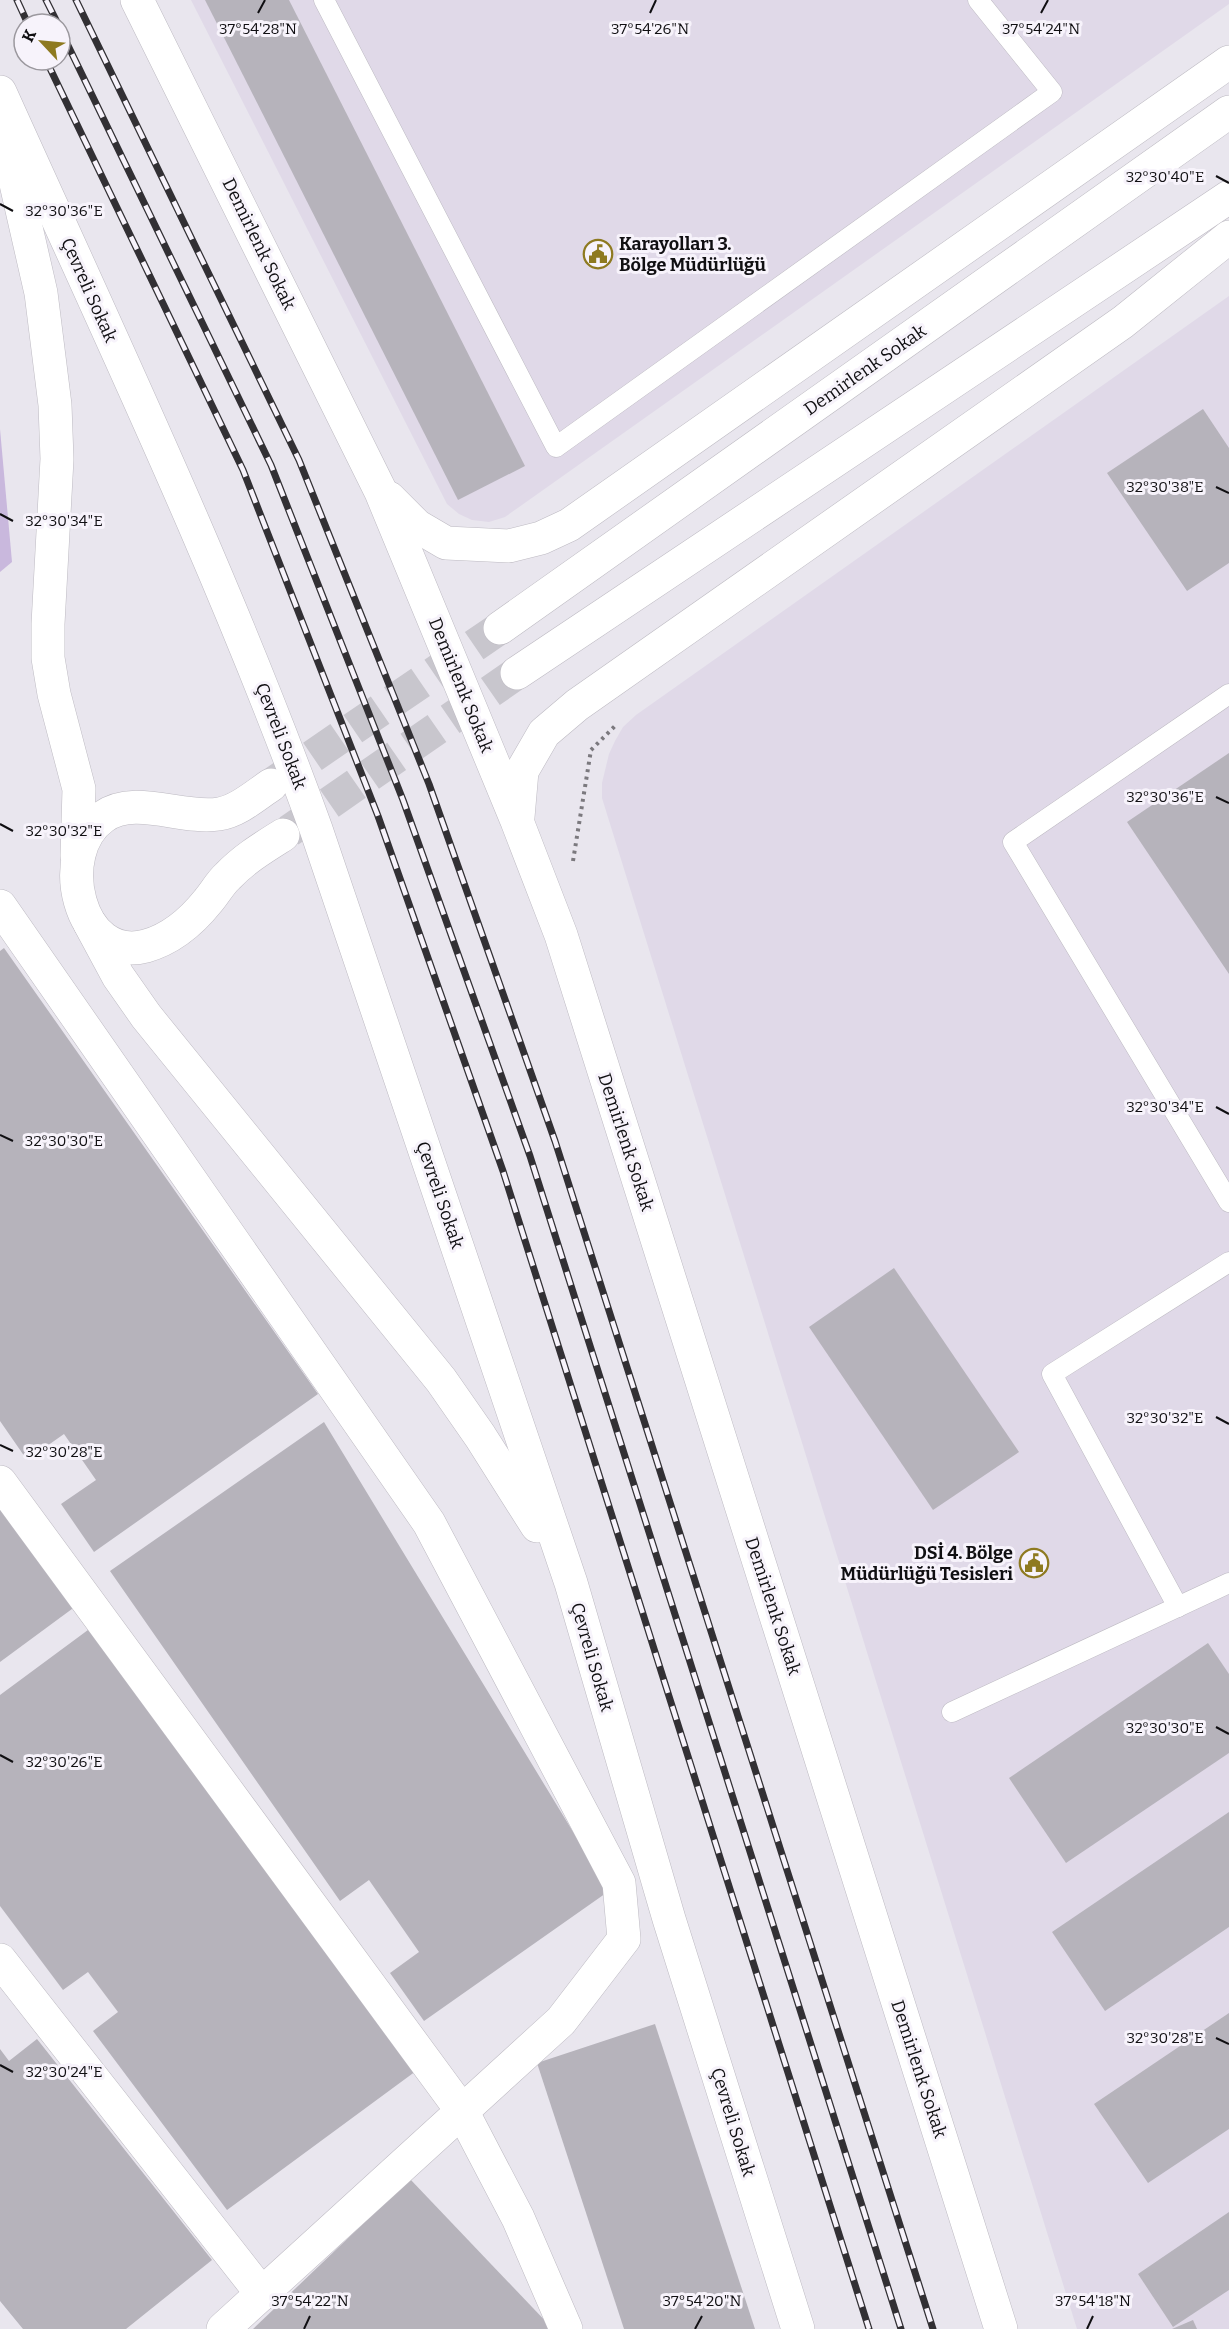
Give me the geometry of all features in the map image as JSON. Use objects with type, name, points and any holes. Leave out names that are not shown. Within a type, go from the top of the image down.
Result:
[{"type":"street","name":"Demirlenk Sokak","points":[[137,0],[381,492],[561,935],[1001,2329]]},
{"type":"street","points":[[381,492],[417,526],[446,543],[509,546],[541,538],[569,525],[1229,62]]},
{"type":"street","name":"Çevreli Sokak","points":[[0,92],[184,500],[271,706],[316,830],[571,1583],[669,1919],[798,2329]]},
{"type":"street","name":"Demirlenk Sokak","points":[[500,628],[1229,112]]},
{"type":"street","points":[[0,115],[41,293],[50,360],[57,459],[48,658],[54,694],[79,789],[76,884],[81,905],[118,976],[146,1016],[441,1380],[525,1506],[571,1583]]},
{"type":"street","points":[[517,673],[1229,197]]},
{"type":"street","points":[[517,822],[522,771],[544,734],[577,705],[1123,322],[1229,237]]},
{"type":"street","points":[[77,856],[87,832],[104,816],[124,808],[144,807],[196,816],[222,814],[247,802],[271,785]]},
{"type":"street","points":[[90,924],[107,941],[125,948],[145,946],[169,937],[189,921],[227,876],[252,855],[283,835]]},
{"type":"street","points":[[0,906],[429,1524],[619,1883],[624,1939]]},
{"type":"street","points":[[0,1482],[462,2111],[518,2218],[566,2329]]},
{"type":"street","points":[[223,2329],[561,2021],[624,1939],[669,1919]]},
{"type":"street","points":[[0,1960],[262,2294]]},
{"type":"lane","points":[[324,0],[555,447],[1052,92],[978,0]]},
{"type":"lane","points":[[1229,694],[1013,842],[1229,1202]]},
{"type":"lane","points":[[1178,1607],[1052,1374],[1229,1262]]},
{"type":"lane","points":[[952,1712],[1229,1583]]},
{"type":"path","points":[[572,866],[591,750],[624,717]]},
{"type":"shaded area","name":"Karayolları 3. Bölge Müdürlüğü","points":[[191,0],[1229,0],[1229,4],[505,517],[489,522],[472,520],[459,514],[447,504]]},
{"type":"shaded area","name":"DSİ 4. Bölge Müdürlüğü Tesisleri","points":[[1229,296],[1229,2329],[1077,2329],[602,798],[602,783],[609,754],[615,741],[623,727],[636,715]]},
{"type":"shaded area","points":[[0,429],[12,562],[0,572]]},
{"type":"building","points":[[205,0],[289,0],[525,466],[458,500]]},
{"type":"building","points":[[1203,409],[1229,448],[1229,563],[1187,591],[1107,473]]},
{"type":"building","points":[[1229,753],[1229,974],[1127,822]]},
{"type":"building","points":[[4,948],[318,1394],[94,1552],[61,1504],[96,1480],[64,1434],[27,1460],[0,1421],[0,951]]},
{"type":"building","points":[[894,1268],[1019,1452],[933,1510],[809,1327]]},
{"type":"building","points":[[324,1422],[609,1891],[424,2021],[390,1973],[419,1952],[369,1880],[340,1901],[110,1571]]},
{"type":"building","points":[[0,1501],[76,1606],[0,1662]]},
{"type":"building","points":[[92,1627],[416,2071],[227,2210],[93,2031],[118,2012],[88,1972],[63,1990],[0,1906],[0,1695]]},
{"type":"building","points":[[1208,1643],[1229,1674],[1229,1753],[1066,1863],[1009,1778]]},
{"type":"building","points":[[1229,1812],[1229,1927],[1105,2011],[1052,1932]]},
{"type":"building","points":[[1229,2013],[1229,2129],[1148,2183],[1094,2104]]},
{"type":"building","points":[[655,2024],[755,2329],[624,2329],[537,2063]]},
{"type":"building","points":[[37,2039],[212,2260],[126,2329],[23,2329],[0,2301],[0,2049],[9,2061]]},
{"type":"building","points":[[410,2179],[553,2329],[253,2329]]},
{"type":"building","points":[[1229,2212],[1229,2290],[1173,2327],[1138,2274]]},
{"type":"building","points":[[1193,2320],[1197,2329],[1172,2329]]},
{"type":"tunnel","points":[[272,784],[500,628]]},
{"type":"tunnel","points":[[289,831],[517,673]]},
{"type":"railway","points":[[17,0],[22,12]]},
{"type":"railway","points":[[46,0],[52,12]]},
{"type":"railway","points":[[76,0],[299,460],[429,784],[555,1141],[933,2329]]},
{"type":"railway","points":[[72,54],[271,465],[403,800],[530,1156],[901,2329]]},
{"type":"railway","points":[[52,72],[243,470],[378,816],[503,1171],[869,2329]]},
{"type":"place","name":"Karayolları 3. Bölge Müdürlüğü","points":[[598,254]]},
{"type":"place","name":"DSİ 4. Bölge Müdürlüğü Tesisleri","points":[[1034,1563]]}]
